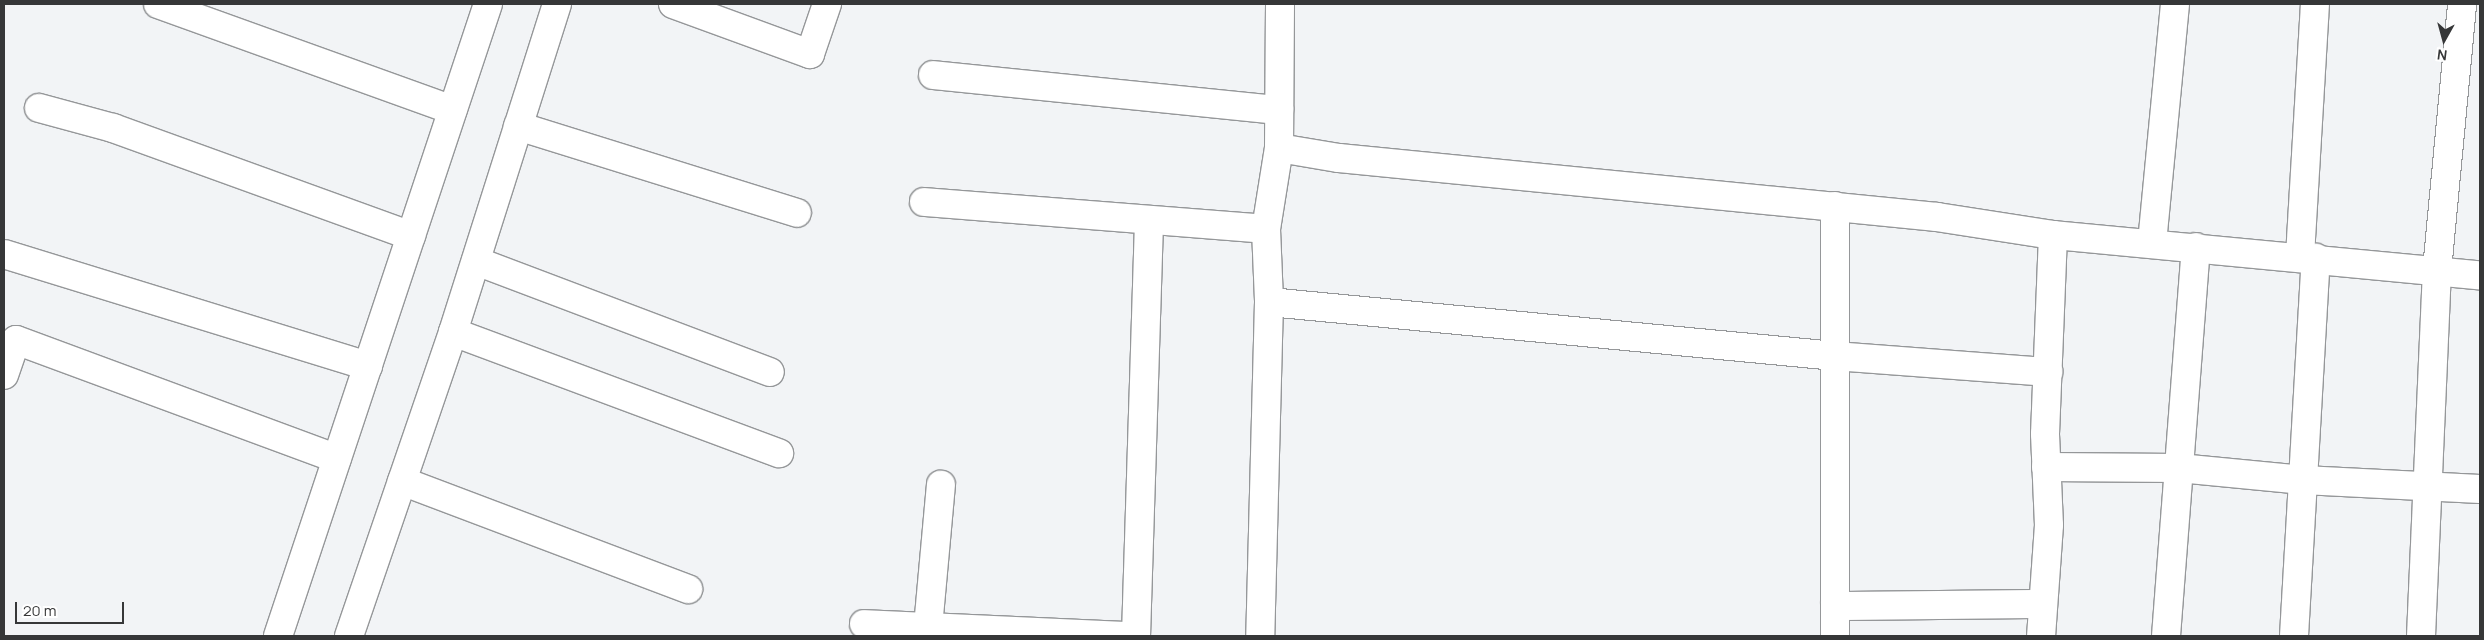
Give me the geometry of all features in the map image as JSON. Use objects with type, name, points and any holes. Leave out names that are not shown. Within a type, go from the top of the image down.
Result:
[{"type":"street","points":[[158,4],[452,110]]},
{"type":"street","points":[[278,636],[488,4]]},
{"type":"street","points":[[349,636],[453,332],[556,4]]},
{"type":"street","points":[[674,4],[810,54],[827,4]]},
{"type":"street","points":[[1260,636],[1269,302],[1266,229],[1279,148],[1280,4]]},
{"type":"street","points":[[2152,243],[2175,4]]},
{"type":"street","points":[[2294,636],[2303,480],[2315,4]]},
{"type":"street","points":[[2421,636],[2437,270],[2462,4]]},
{"type":"street","points":[[933,75],[1279,110]]},
{"type":"street","points":[[39,108],[113,128],[411,236]]},
{"type":"street","points":[[518,126],[797,213]]},
{"type":"street","points":[[1279,148],[1339,158],[1835,206],[2053,235],[2308,257],[2480,275]]},
{"type":"street","points":[[924,202],[1266,229]]},
{"type":"street","points":[[1834,636],[1835,206]]},
{"type":"street","points":[[1136,636],[1149,220]]},
{"type":"street","points":[[2041,636],[2049,525],[2046,467],[2053,235]]},
{"type":"street","points":[[2166,636],[2196,247]]},
{"type":"street","points":[[4,254],[368,366]]},
{"type":"street","points":[[476,261],[770,372]]},
{"type":"street","points":[[1269,302],[1835,356],[2048,372]]},
{"type":"street","points":[[453,332],[779,453]]},
{"type":"street","points":[[4,375],[16,340],[337,459]]},
{"type":"street","points":[[2046,467],[2179,468],[2303,480],[2480,490]]},
{"type":"street","points":[[402,481],[688,589]]},
{"type":"street","points":[[928,627],[941,485]]},
{"type":"street","points":[[1835,606],[2043,604]]},
{"type":"street","points":[[864,624],[1128,636]]}]
